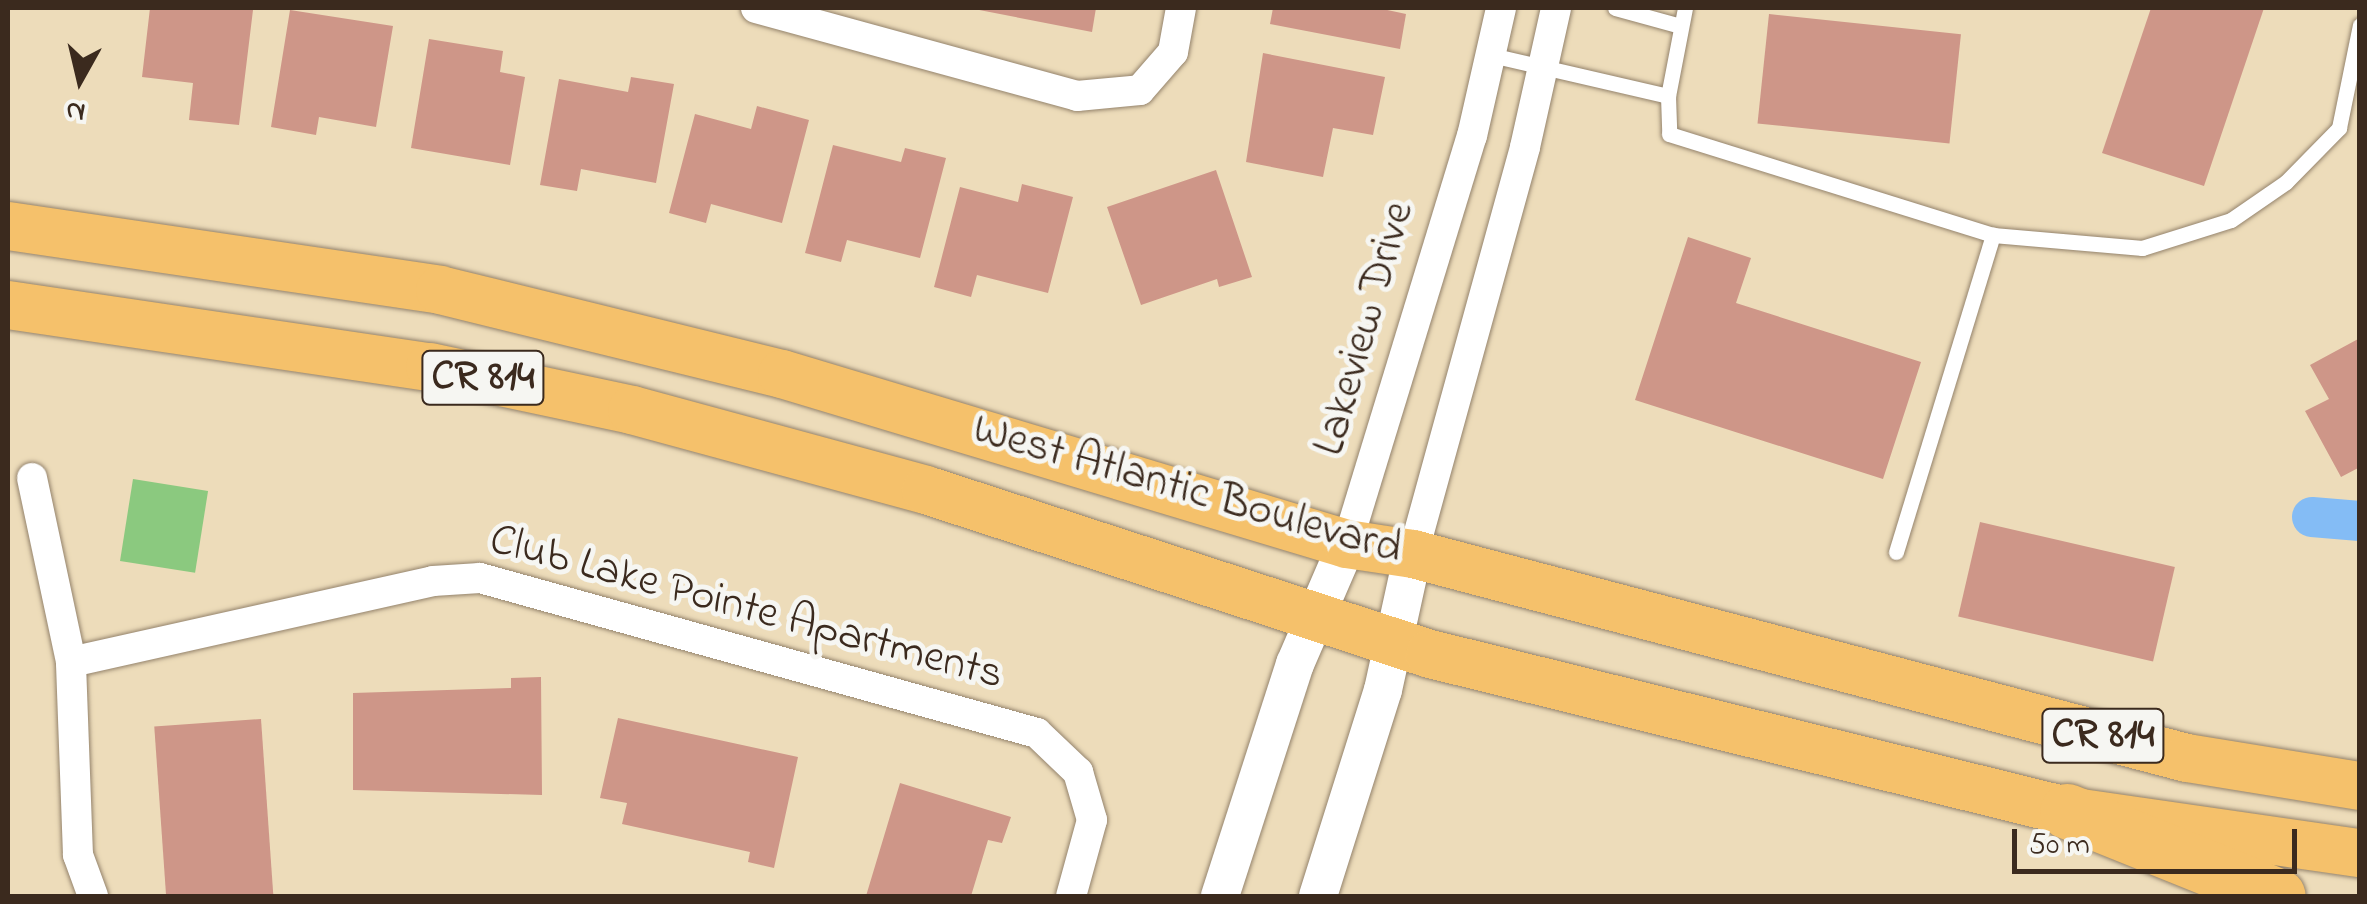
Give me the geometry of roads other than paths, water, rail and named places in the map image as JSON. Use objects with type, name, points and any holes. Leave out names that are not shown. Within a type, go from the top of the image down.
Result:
[{"type":"highway","points":[[2068,810],[2278,896]]},
{"type":"main road","name":"West Atlantic Boulevard","points":[[8,226],[440,290],[782,374],[1347,544],[1412,554],[2187,758],[2360,786]]},
{"type":"main road","points":[[302,346],[316,269]]},
{"type":"main road","name":"West Atlantic Boulevard","points":[[8,304],[302,346],[632,410],[926,490],[1393,642],[2068,810],[2360,853]]},
{"type":"street","points":[[756,8],[1077,96],[1140,90],[1173,52],[1182,8]]},
{"type":"street","name":"Lakeview Drive","points":[[1220,896],[1314,619],[1370,484],[1501,8]]},
{"type":"street","points":[[1318,896],[1393,642],[1412,554],[1556,8]]},
{"type":"street","points":[[32,478],[72,662],[78,856],[93,896]]},
{"type":"street","name":"Club Lake Pointe Apartments","points":[[72,662],[434,581],[480,578],[1037,732],[1078,772],[1092,820],[1072,896]]},
{"type":"lane","points":[[1615,8],[1681,26]]},
{"type":"lane","points":[[1685,8],[1668,96],[1668,134],[1993,235],[2142,248],[2231,220],[2286,182],[2339,128],[2360,25]]},
{"type":"lane","points":[[1491,55],[1668,96]]},
{"type":"lane","points":[[1896,552],[1993,235]]},
{"type":"waterway","points":[[2312,517],[2360,521]]}]
